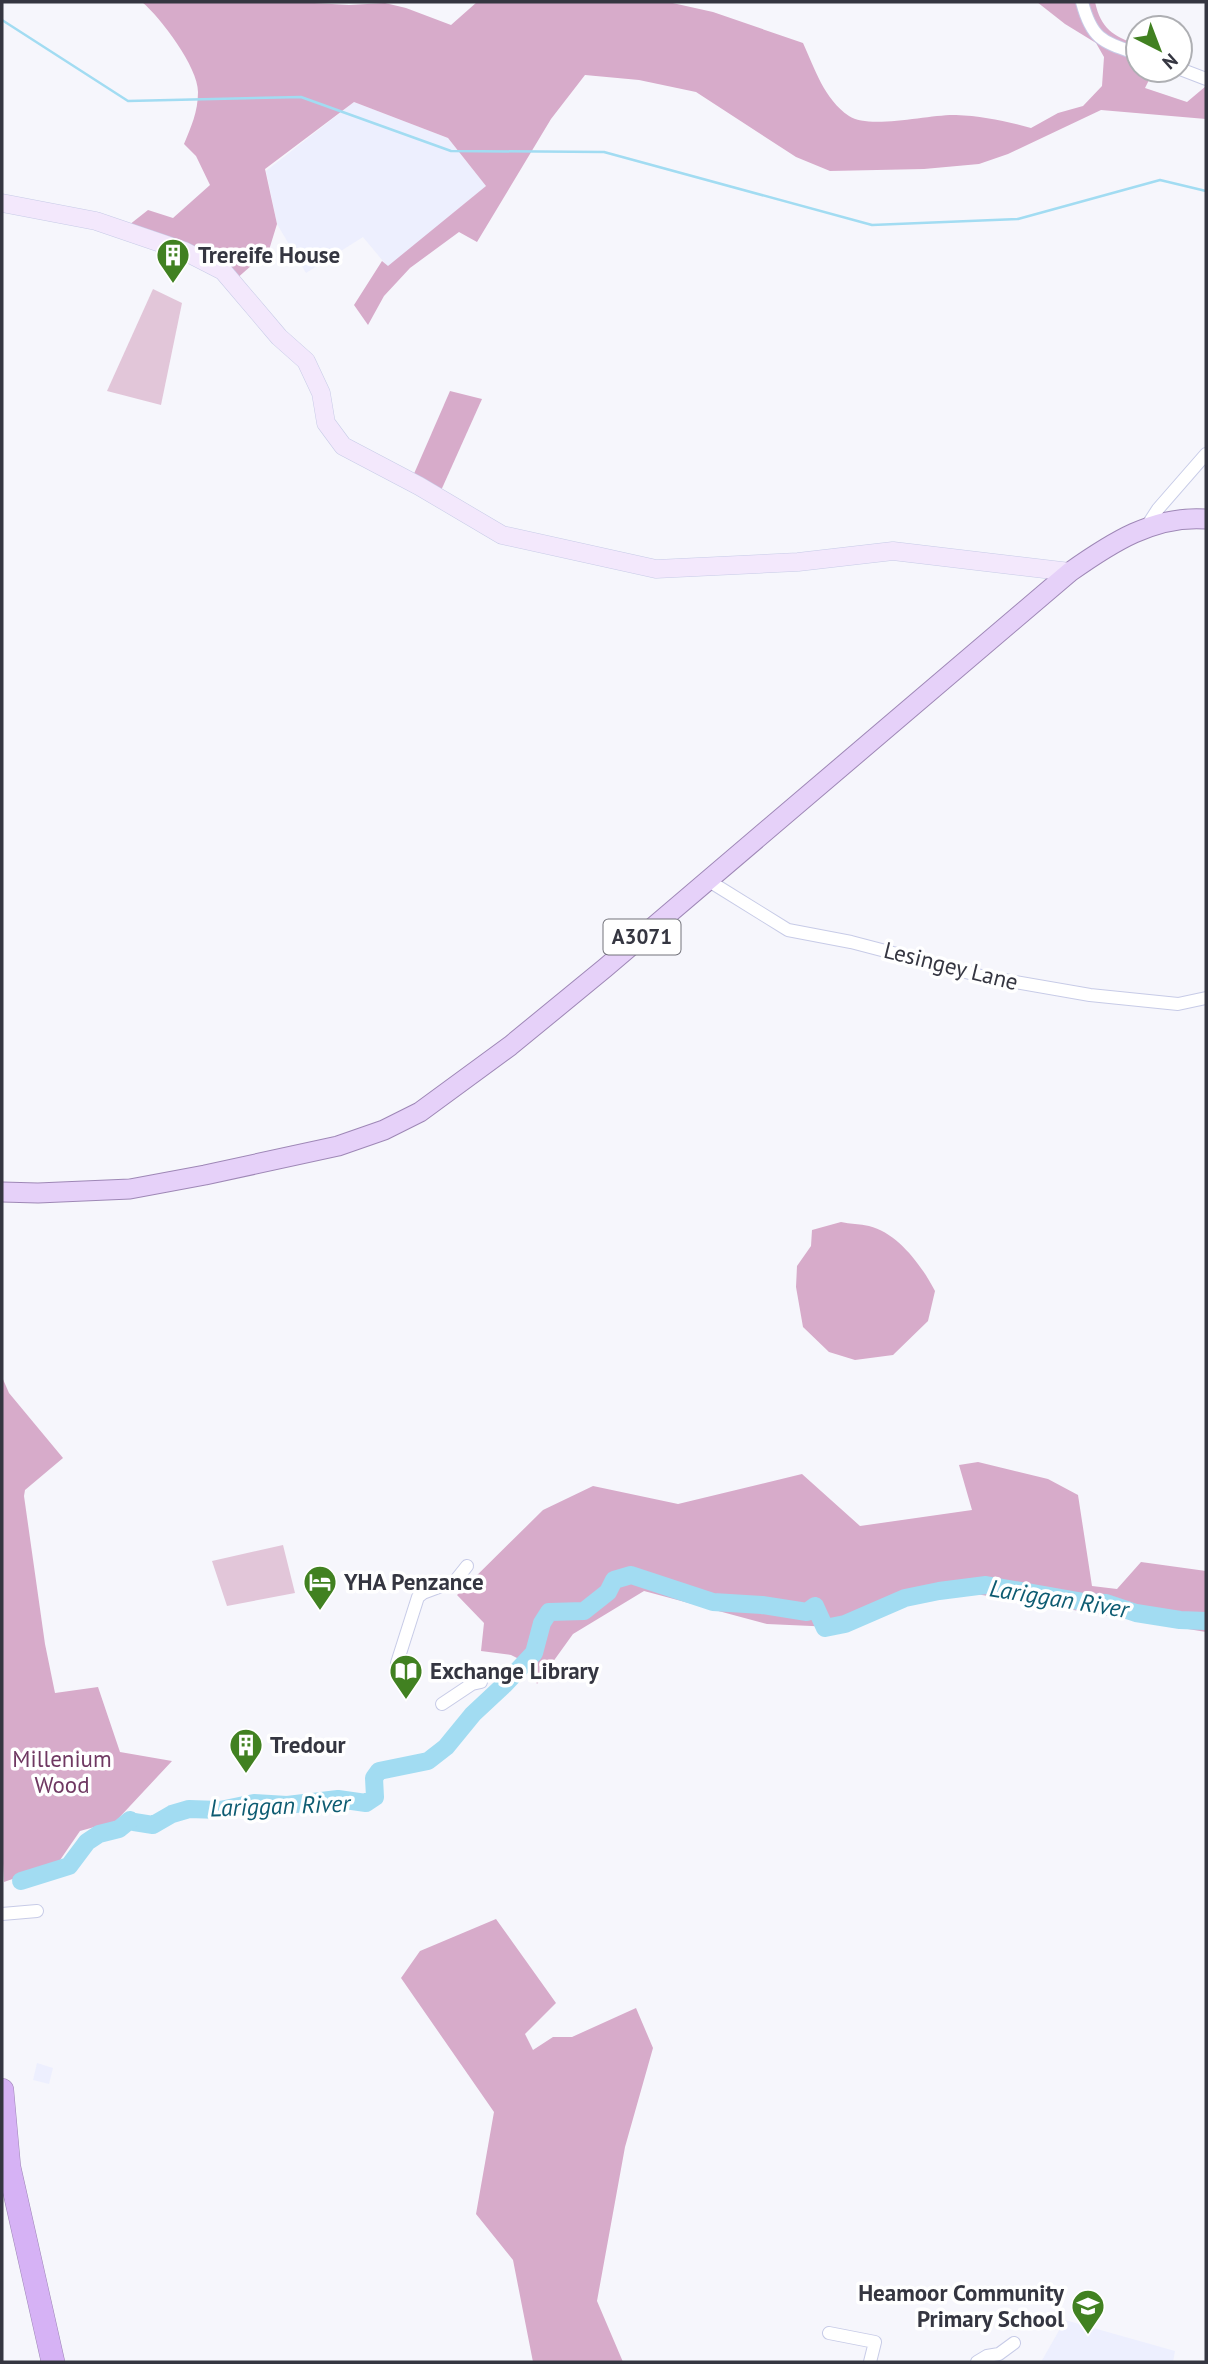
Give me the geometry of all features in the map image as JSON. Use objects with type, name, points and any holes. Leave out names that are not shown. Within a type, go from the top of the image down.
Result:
[{"type":"highway","points":[[2,2090],[9,2167],[53,2362]]},
{"type":"main road","points":[[2,203],[96,221],[184,251],[223,271],[279,337],[306,361],[321,393],[326,423],[343,446],[419,486],[502,535],[656,569],[798,562],[893,551],[1070,572]]},
{"type":"main road","name":"A3071","points":[[2,1192],[38,1194],[130,1189],[338,1146],[384,1130],[420,1112],[510,1046],[709,881],[1070,572],[1118,540],[1147,526],[1171,521],[1206,519]]},
{"type":"street","points":[[1082,2],[1088,24],[1106,43],[1124,49]]},
{"type":"street","points":[[1147,526],[1158,509],[1206,454]]},
{"type":"street","name":"Lesingey Lane","points":[[709,881],[788,930],[851,942],[981,976],[1090,995],[1153,1002],[1178,1004],[1206,998]]},
{"type":"street","points":[[397,1663],[418,1597],[455,1581],[467,1566]]},
{"type":"street","points":[[442,1704],[472,1684],[481,1682]]},
{"type":"street","points":[[2,1914],[37,1911]]},
{"type":"street","points":[[829,2333],[875,2342],[870,2362]]},
{"type":"street","points":[[977,2362],[987,2356],[999,2354],[1014,2343]]},
{"type":"shaded area","points":[[354,102],[448,138],[486,186],[388,267],[363,237],[306,273],[277,224],[266,171]]},
{"type":"shaded area","points":[[153,289],[182,303],[161,405],[107,391]]},
{"type":"shaded area","points":[[283,1545],[295,1593],[227,1606],[212,1561]]},
{"type":"shaded area","points":[[37,2063],[53,2068],[49,2084],[33,2080]]},
{"type":"shaded area","name":"Heamoor Community Primary School","points":[[1065,2320],[1175,2351],[1173,2362],[1041,2362]]},
{"type":"green space","points":[[142,2],[297,2],[349,5],[385,3],[451,25],[477,2],[668,2],[713,12],[803,43],[821,83],[833,101],[849,116],[859,120],[885,122],[956,115],[994,119],[1031,128],[1058,113],[1083,106],[1102,86],[1104,57],[1096,43],[1037,2],[1095,2],[1105,25],[1124,39],[1124,84],[1147,84],[1145,88],[1187,102],[1206,86],[1206,119],[1101,110],[1008,154],[979,164],[924,169],[830,171],[796,157],[696,92],[639,80],[585,75],[551,119],[477,242],[459,232],[410,268],[384,296],[368,325],[354,305],[382,261],[388,266],[486,186],[448,138],[354,102],[265,169],[277,224],[269,250],[235,280],[129,225],[148,210],[173,218],[210,185],[196,156],[184,144],[197,106],[196,82],[185,57],[159,19]]},
{"type":"green space","points":[[450,391],[482,399],[439,495],[413,476]]},
{"type":"green space","points":[[841,1222],[869,1226],[890,1236],[916,1261],[935,1291],[928,1321],[893,1355],[855,1360],[829,1352],[803,1327],[796,1287],[797,1266],[811,1246],[812,1230]]},
{"type":"green space","name":"Millenium Wood","points":[[2,1377],[9,1393],[63,1458],[25,1490],[24,1496],[45,1644],[55,1693],[98,1687],[120,1752],[172,1761],[116,1821],[80,1831],[58,1863],[4,1882],[2,1845]]},
{"type":"green space","points":[[978,1462],[1048,1479],[1078,1495],[1092,1586],[1117,1589],[1141,1562],[1206,1571],[1206,1632],[976,1594],[907,1604],[856,1628],[767,1624],[644,1591],[573,1634],[537,1684],[529,1664],[511,1655],[481,1651],[484,1623],[457,1595],[543,1510],[593,1486],[678,1504],[802,1474],[860,1526],[972,1510],[959,1465]]},
{"type":"green space","points":[[496,1919],[556,2003],[525,2034],[533,2050],[553,2037],[572,2037],[636,2008],[653,2048],[625,2147],[597,2301],[623,2362],[533,2362],[513,2260],[476,2214],[494,2112],[401,1978],[420,1951]]},
{"type":"waterway","points":[[2,20],[128,101],[301,97],[451,151],[604,152],[872,225],[1018,219],[1160,180],[1206,191]]},
{"type":"waterway","name":"Lariggan River","points":[[134,1822],[153,1825],[172,1814],[189,1809],[220,1810],[254,1803],[287,1805],[338,1799],[366,1803],[375,1797],[374,1778],[379,1771],[428,1761],[446,1747],[473,1714],[534,1653],[542,1623],[549,1612],[584,1611],[608,1592],[614,1580],[631,1575],[713,1602],[762,1605],[807,1612],[815,1606],[825,1628],[845,1624],[905,1598],[986,1585],[1084,1602],[1106,1603],[1136,1613],[1206,1621]]},
{"type":"waterway","name":"Lariggan River","points":[[21,1881],[69,1866],[87,1842],[99,1834],[119,1829],[130,1820]]},
{"type":"place","name":"Trereife House","points":[[173,285]]},
{"type":"place","name":"YHA Penzance","points":[[320,1612]]},
{"type":"place","name":"Exchange Library","points":[[406,1701]]},
{"type":"place","name":"Tredour","points":[[246,1775]]},
{"type":"place","name":"Heamoor Community Primary School","points":[[1088,2336]]}]
